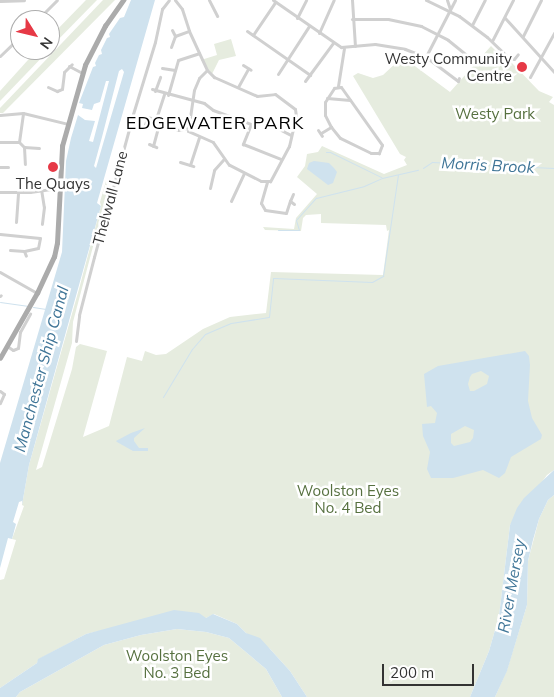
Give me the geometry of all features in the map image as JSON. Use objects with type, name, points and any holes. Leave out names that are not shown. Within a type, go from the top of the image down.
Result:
[{"type":"main road","points":[[0,358],[37,293],[57,249],[60,156],[68,124],[82,72],[99,36],[123,0]]},
{"type":"street","points":[[0,1],[24,0]]},
{"type":"street","points":[[47,10],[57,0]]},
{"type":"street","name":"Thelwall Lane","points":[[76,341],[79,315],[133,114],[156,42],[162,10],[169,0]]},
{"type":"street","points":[[175,0],[182,8],[189,31],[207,70],[214,76],[257,96],[273,93],[293,107],[296,114],[289,146],[281,159],[274,177],[267,182],[262,203],[265,210],[286,212],[293,194]]},
{"type":"street","points":[[209,0],[217,16]]},
{"type":"street","points":[[297,18],[306,0]]},
{"type":"street","points":[[318,33],[334,0]]},
{"type":"street","points":[[352,0],[354,46]]},
{"type":"street","points":[[426,0],[450,10],[472,25],[508,57],[514,59],[518,54]]},
{"type":"street","points":[[446,0],[450,10]]},
{"type":"street","points":[[421,66],[455,0]]},
{"type":"street","points":[[472,25],[485,0]]},
{"type":"street","points":[[492,41],[513,0]]},
{"type":"street","points":[[523,36],[541,0]]},
{"type":"street","points":[[253,36],[274,1],[338,46],[344,48],[388,45],[426,57],[458,80],[460,78]]},
{"type":"street","points":[[505,18],[554,72]]},
{"type":"street","points":[[352,19],[395,20],[438,34],[473,60]]},
{"type":"street","points":[[278,74],[309,26]]},
{"type":"street","points":[[171,47],[175,36],[172,30]]},
{"type":"street","points":[[175,36],[189,31]]},
{"type":"street","points":[[247,31],[310,75]]},
{"type":"street","points":[[530,78],[554,35]]},
{"type":"street","points":[[305,82],[333,43]]},
{"type":"street","points":[[0,56],[10,46]]},
{"type":"street","points":[[338,86],[343,88],[382,145],[380,152],[376,154],[371,153],[340,138],[331,127],[325,115],[327,98],[332,90],[338,86],[344,48]]},
{"type":"street","points":[[156,119],[178,60],[198,53]]},
{"type":"street","points":[[48,87],[57,91],[62,89],[62,75],[70,65],[82,72]]},
{"type":"street","points":[[238,87],[250,69],[243,65]]},
{"type":"street","points":[[162,68],[175,70]]},
{"type":"street","points":[[207,70],[197,84],[188,128],[191,134],[213,142],[229,165],[267,182]]},
{"type":"street","points":[[160,77],[154,90],[204,103],[213,110],[251,124],[243,144],[281,159]]},
{"type":"street","points":[[327,98],[350,100]]},
{"type":"street","points":[[19,142],[23,113]]},
{"type":"street","points":[[0,115],[23,113],[68,124]]},
{"type":"street","points":[[142,116],[156,119],[159,123],[178,130],[188,128]]},
{"type":"street","points":[[139,127],[144,128],[147,118]]},
{"type":"street","points":[[153,146],[159,123]]},
{"type":"street","points":[[274,127],[291,134]]},
{"type":"street","points":[[320,133],[331,127]]},
{"type":"street","points":[[180,162],[191,165],[199,137]]},
{"type":"street","points":[[0,142],[19,142],[24,147],[39,148]]},
{"type":"street","points":[[24,147],[25,164]]},
{"type":"street","points":[[210,188],[214,170],[224,159]]},
{"type":"street","points":[[0,167],[8,167]]},
{"type":"street","points":[[231,201],[244,173]]},
{"type":"street","points":[[0,192],[58,188]]},
{"type":"street","points":[[41,189],[44,207],[42,224]]},
{"type":"street","points":[[16,222],[18,192]]},
{"type":"street","points":[[290,201],[294,204]]},
{"type":"street","points":[[0,234],[40,238],[38,248],[24,251],[10,250]]},
{"type":"street","points":[[24,251],[26,256]]},
{"type":"street","points":[[0,272],[37,293]]},
{"type":"street","points":[[7,346],[13,350],[18,348],[20,332],[30,317]]},
{"type":"street","points":[[0,391],[6,395],[0,403]]},
{"type":"green space","points":[[86,0],[97,0],[60,38],[60,27]]},
{"type":"green space","points":[[103,0],[115,0],[60,55],[60,45]]},
{"type":"green space","points":[[231,39],[236,56],[219,60],[212,74],[201,60],[217,55],[214,44]]},
{"type":"green space","name":"Woolston Eyes No. 4 Bed","points":[[491,46],[505,60],[511,62],[539,91],[553,97],[549,102],[554,105],[554,470],[547,475],[510,525],[499,616],[489,651],[470,697],[307,697],[290,671],[270,649],[246,633],[237,624],[214,614],[206,618],[130,624],[86,634],[39,659],[37,663],[0,688],[0,580],[4,579],[16,540],[12,539],[24,506],[22,505],[29,465],[79,289],[106,181],[108,190],[73,322],[72,343],[36,470],[42,467],[72,369],[76,347],[80,344],[107,351],[83,437],[109,426],[127,357],[142,361],[145,351],[156,355],[166,354],[203,329],[230,317],[266,313],[271,272],[383,275],[389,230],[387,231],[386,225],[321,223],[321,214],[306,215],[303,218],[301,231],[265,230],[263,227],[294,229],[296,218],[317,194],[297,177],[305,166],[307,154],[318,152],[322,146],[384,174],[407,165],[404,160],[406,157],[400,154],[353,76],[358,73],[373,78],[383,75],[398,61],[408,61],[450,92]]},
{"type":"green space","points":[[28,60],[39,60],[0,101],[0,91]]},
{"type":"green space","points":[[46,60],[56,60],[3,113],[0,113],[0,108]]},
{"type":"green space","points":[[554,495],[554,697],[495,697],[507,670],[527,605],[528,561],[539,519],[548,500]]},
{"type":"green space","name":"Woolston Eyes No. 3 Bed","points":[[177,629],[206,632],[229,638],[266,669],[282,697],[16,697],[20,692],[104,645],[141,635]]},
{"type":"water","name":"Manchester Ship Canal","points":[[131,0],[155,0],[97,203],[101,206],[29,465],[22,505],[22,501],[19,502],[13,522],[16,524],[12,539],[8,538],[0,568],[0,463],[62,252],[66,161],[71,138],[78,115],[85,120],[95,121],[89,141],[93,142],[109,81],[106,81],[100,102],[94,104],[92,110],[82,108],[83,104],[79,103],[93,67],[96,66],[95,63],[99,55],[102,54],[101,50],[107,38],[110,37],[109,34],[120,18],[124,17]],"holes":[[[122,69],[124,72],[96,168],[94,166],[119,71]]]},
{"type":"water","points":[[314,161],[329,163],[334,168],[337,172],[333,183],[328,185],[307,169],[309,163]]},
{"type":"water","points":[[525,351],[529,356],[528,401],[532,418],[542,435],[541,439],[511,457],[505,473],[499,478],[483,470],[453,478],[431,478],[427,469],[430,452],[423,436],[422,424],[435,423],[437,413],[431,406],[427,407],[424,374],[438,366]],"holes":[[[481,371],[489,376],[487,384],[474,391],[470,391],[468,384],[470,377],[472,374]],[[465,426],[474,430],[473,438],[470,442],[454,446],[451,443],[451,434]]]},
{"type":"water","points":[[145,428],[134,438],[134,441],[139,448],[148,448],[148,451],[133,451],[116,441],[131,433]]},
{"type":"water","name":"River Mersey","points":[[554,470],[554,495],[548,500],[539,519],[533,540],[528,561],[527,605],[507,671],[495,697],[470,697],[489,651],[499,616],[510,525],[517,508],[524,498]]},
{"type":"water","points":[[174,610],[199,613],[206,618],[213,614],[237,624],[246,633],[260,638],[290,671],[307,697],[282,697],[266,669],[229,638],[206,632],[177,629],[141,635],[104,645],[20,692],[16,697],[0,697],[0,688],[37,663],[38,659],[86,634]]},
{"type":"waterway","points":[[326,152],[330,152],[381,177]]},
{"type":"waterway","name":"Morris Brook","points":[[423,168],[432,162],[554,168]]},
{"type":"waterway","name":"Morris Brook","points":[[278,230],[299,230],[296,220],[316,198],[364,186],[382,178],[418,170]]},
{"type":"waterway","points":[[163,397],[192,349],[205,334],[231,323],[269,317],[273,278],[372,282],[383,276],[398,175]]},
{"type":"waterway","points":[[0,302],[27,306]]},
{"type":"waterway","name":"Manchester Ship Canal","points":[[33,307],[46,309]]},
{"type":"place","name":"Westy Community Centre","points":[[522,67]]},
{"type":"place","name":"The Quays","points":[[53,167]]},
{"type":"district","name":"EDGEWATER PARK","points":[[215,123]]},
{"type":"park label","name":"Westy Park","points":[[495,114]]}]
